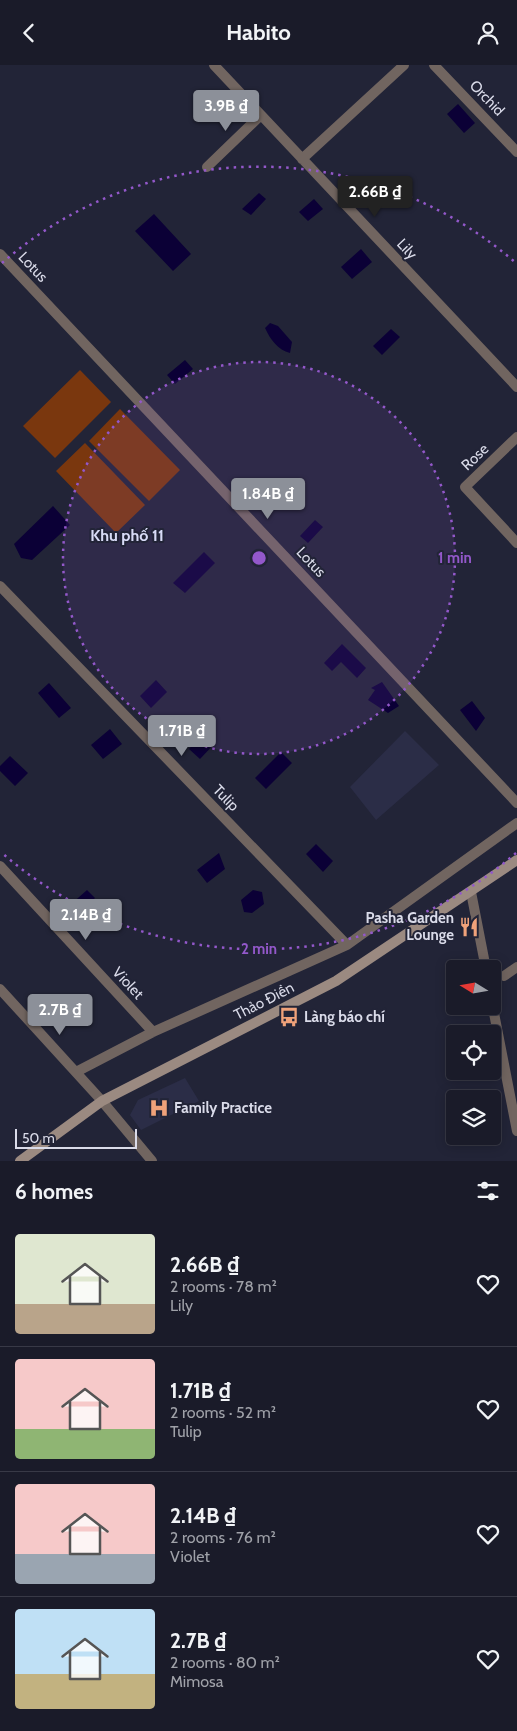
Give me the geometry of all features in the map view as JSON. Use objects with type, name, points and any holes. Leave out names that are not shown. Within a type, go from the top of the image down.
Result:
[{"type":"main road","name":"Thảo Điền","points":[[20,1161],[102,1101],[336,981],[517,860]]},
{"type":"street","name":"Lily","points":[[214,65],[517,387]]},
{"type":"street","points":[[302,159],[404,65]]},
{"type":"street","name":"Orchid","points":[[434,65],[517,152]]},
{"type":"street","points":[[207,167],[261,115]]},
{"type":"street","name":"Lotus","points":[[0,254],[517,803]]},
{"type":"street","name":"Rose","points":[[517,437],[465,487],[517,543]]},
{"type":"street","name":"Tulip","points":[[0,586],[347,945]]},
{"type":"street","points":[[76,1072],[153,1032],[347,945],[517,823]]},
{"type":"street","name":"Violet","points":[[0,866],[153,1032]]},
{"type":"street","points":[[471,892],[484,960]]},
{"type":"street","points":[[504,976],[517,967]]},
{"type":"street","points":[[0,989],[102,1101],[152,1161]]},
{"type":"street","points":[[494,1015],[517,1131]]},
{"type":"shaded area","points":[[458,104],[475,123],[464,133],[447,114]]},
{"type":"shaded area","points":[[259,193],[266,199],[251,215],[242,209]]},
{"type":"shaded area","points":[[314,199],[323,209],[308,221],[299,212]]},
{"type":"shaded area","points":[[154,214],[191,254],[173,271],[135,231]]},
{"type":"shaded area","points":[[361,249],[372,262],[352,279],[341,267]]},
{"type":"shaded area","points":[[270,323],[278,326],[292,342],[290,353],[278,347],[269,336],[265,328]]},
{"type":"shaded area","points":[[391,329],[400,337],[382,355],[373,346]]},
{"type":"shaded area","points":[[185,360],[193,369],[175,384],[167,375]]},
{"type":"shaded area","points":[[80,370],[111,402],[55,458],[23,426]]},
{"type":"shaded area","points":[[120,409],[180,470],[149,501],[89,441]]},
{"type":"shaded area","points":[[85,443],[145,505],[116,533],[56,471]]},
{"type":"shaded area","points":[[53,506],[70,525],[32,560],[21,558],[14,544]]},
{"type":"shaded area","points":[[315,520],[323,527],[308,543],[300,536]]},
{"type":"shaded area","points":[[204,552],[215,563],[185,593],[173,583]]},
{"type":"shaded area","points":[[342,644],[366,668],[357,678],[341,662],[332,671],[324,663]]},
{"type":"shaded area","points":[[156,680],[167,692],[151,708],[140,696]]},
{"type":"shaded area","points":[[382,682],[399,706],[388,713],[368,700],[375,690],[371,688]]},
{"type":"shaded area","points":[[49,683],[71,708],[59,718],[38,693]]},
{"type":"shaded area","points":[[472,701],[485,718],[476,731],[460,710]]},
{"type":"shaded area","points":[[110,729],[122,744],[103,759],[91,745]]},
{"type":"shaded area","points":[[405,731],[439,765],[376,820],[350,787]]},
{"type":"shaded area","points":[[204,732],[216,742],[200,759],[189,749]]},
{"type":"shaded area","points":[[281,752],[292,763],[266,789],[255,778]]},
{"type":"shaded area","points":[[10,756],[28,773],[15,786],[0,771],[0,766]]},
{"type":"shaded area","points":[[316,844],[333,861],[323,872],[306,854]]},
{"type":"shaded area","points":[[219,853],[225,869],[207,883],[197,870]]},
{"type":"shaded area","points":[[87,890],[95,898],[77,915],[69,906]]},
{"type":"shaded area","points":[[253,890],[262,892],[264,904],[252,913],[244,912],[241,900]]},
{"type":"shaded area","name":"Family Practice","points":[[185,1078],[199,1101],[141,1130],[130,1115],[138,1100]]},
{"type":"place","name":"Pasha Garden Lounge","points":[[469,927]]},
{"type":"place","name":"Làng báo chí","points":[[289,1017]]},
{"type":"place","name":"Family Practice","points":[[159,1108]]},
{"type":"district","name":"Khu phố 11","points":[[127,535]]}]
